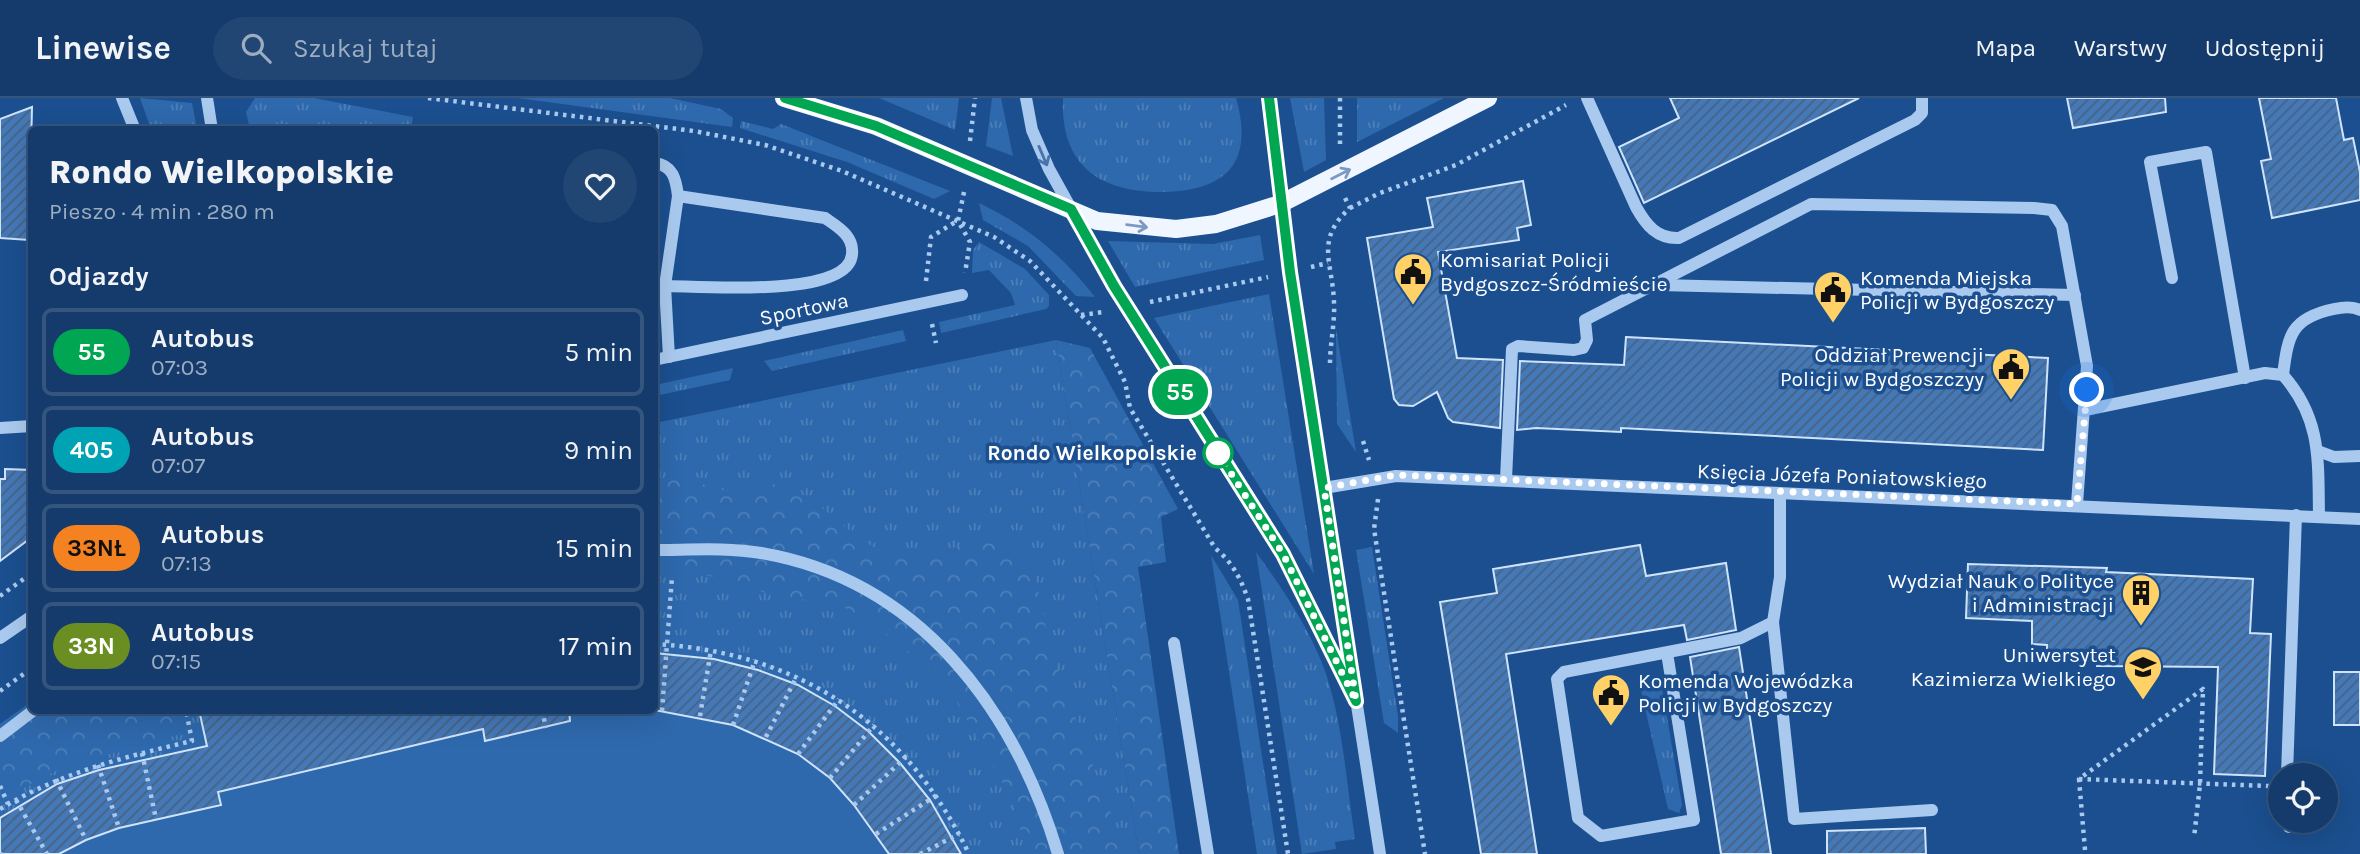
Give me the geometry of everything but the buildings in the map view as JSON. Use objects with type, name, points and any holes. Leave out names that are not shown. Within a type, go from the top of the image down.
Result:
[{"type":"main road","points":[[784,98],[876,126],[1097,221],[1176,229],[1216,224],[1280,204],[1488,98]]},
{"type":"street","points":[[122,98],[133,126]]},
{"type":"street","points":[[207,98],[211,126]]},
{"type":"street","points":[[1027,98],[1032,130],[1071,209],[1114,286],[1283,554],[1356,701]]},
{"type":"street","points":[[1269,98],[1280,204],[1380,854]]},
{"type":"street","points":[[1587,98],[1645,224],[1665,239],[1679,238],[1915,120],[1922,113],[1922,98]]},
{"type":"street","points":[[2172,278],[2150,162],[2206,152],[2245,378]]},
{"type":"street","points":[[658,163],[664,164],[676,176],[678,196],[661,326],[669,357]]},
{"type":"street","points":[[665,286],[791,286],[835,276],[846,269],[852,256],[851,242],[844,230],[825,218],[678,196]]},
{"type":"street","points":[[1506,479],[1512,349],[1518,346],[1574,351],[1583,348],[1587,340],[1585,320],[1811,204],[2021,207],[2052,210],[2062,226],[2087,366],[2077,504]]},
{"type":"street","points":[[1657,285],[2075,295]]},
{"type":"street","name":"Sportowa","points":[[658,359],[962,295]]},
{"type":"street","points":[[2283,375],[2288,340],[2306,316],[2343,307],[2360,310]]},
{"type":"street","points":[[2085,410],[2265,373],[2283,375],[2296,390],[2310,415],[2318,451],[2319,517]]},
{"type":"street","points":[[0,428],[28,426]]},
{"type":"street","points":[[2318,451],[2334,457],[2360,456]]},
{"type":"street","name":"Księcia Józefa Poniatowskiego","points":[[1324,488],[1396,475],[2360,519]]},
{"type":"street","points":[[1780,493],[1780,577],[1773,622],[1794,819],[1932,810]]},
{"type":"street","points":[[2287,763],[2296,515]]},
{"type":"street","points":[[658,550],[760,553],[822,569],[881,596],[930,635],[980,690],[1023,765],[1046,816],[1058,854]]},
{"type":"street","points":[[0,638],[28,619]]},
{"type":"street","points":[[1667,653],[1694,820],[1601,836],[1578,818],[1557,679],[1564,672],[1741,638],[1773,622]]},
{"type":"street","points":[[1174,643],[1208,854]]},
{"type":"street","points":[[0,736],[29,714]]},
{"type":"path","points":[[428,98],[643,126]]},
{"type":"path","points":[[971,140],[975,98]]},
{"type":"path","points":[[1340,98],[1340,154]]},
{"type":"path","points":[[1335,305],[1328,263],[1328,238],[1339,218],[1350,208],[1476,156],[1506,135],[1579,98]]},
{"type":"path","points":[[658,128],[743,139],[842,171],[958,220],[994,237],[1030,261],[1103,338],[1125,382],[1130,408],[1142,431],[1215,548],[1230,561],[1248,599],[1288,854]]},
{"type":"path","points":[[1342,193],[1350,208]]},
{"type":"path","points":[[962,295],[970,242],[958,220],[963,194]]},
{"type":"path","points":[[926,278],[931,237],[958,220]]},
{"type":"path","points":[[1311,267],[1328,263]]},
{"type":"path","points":[[1144,303],[1268,277]]},
{"type":"path","points":[[1080,315],[1109,311]]},
{"type":"path","points":[[1363,441],[1380,506],[1374,529],[1425,854]]},
{"type":"path","points":[[0,596],[28,576]]},
{"type":"path","points":[[662,711],[671,577]]},
{"type":"path","points":[[658,644],[711,650],[755,660],[797,676],[839,699],[874,725],[906,757],[937,795],[969,854]]},
{"type":"path","points":[[700,716],[711,650]]},
{"type":"path","points":[[733,724],[755,660]]},
{"type":"path","points":[[0,691],[28,671]]},
{"type":"path","points":[[766,737],[797,676]]},
{"type":"path","points":[[2079,779],[2203,688],[2200,784],[2194,838]]},
{"type":"path","points":[[799,754],[839,699]]},
{"type":"path","points":[[0,809],[56,779],[98,765],[192,741],[187,714]]},
{"type":"path","points":[[543,714],[546,728]]},
{"type":"path","points":[[830,778],[874,725]]},
{"type":"path","points":[[142,753],[156,818]]},
{"type":"path","points":[[854,805],[906,757]]},
{"type":"path","points":[[98,765],[119,828]]},
{"type":"path","points":[[56,779],[86,839]]},
{"type":"path","points":[[2079,779],[2268,786]]},
{"type":"path","points":[[2079,779],[2085,850]]},
{"type":"path","points":[[0,786],[8,804]]},
{"type":"path","points":[[876,834],[937,795]]},
{"type":"path","points":[[16,800],[47,854]]},
{"type":"path","points":[[920,854],[959,834]]},
{"type":"green space","points":[[140,98],[192,103],[196,126],[150,126]]},
{"type":"green space","points":[[255,98],[314,98],[413,117],[412,126],[249,126],[246,112]]},
{"type":"green space","points":[[518,98],[670,98],[721,109],[733,118],[732,127]]},
{"type":"green space","points":[[879,98],[959,98],[955,130]]},
{"type":"green space","points":[[992,98],[1001,98],[1013,156],[986,146]]},
{"type":"green space","points":[[1063,98],[1236,98],[1241,120],[1238,155],[1231,168],[1220,178],[1187,190],[1142,191],[1122,187],[1104,181],[1089,171],[1077,158],[1064,122]]},
{"type":"green space","points":[[1290,98],[1324,98],[1326,160],[1304,172]]},
{"type":"green space","points":[[1357,98],[1444,98],[1357,142]]},
{"type":"green space","points":[[741,121],[773,129],[781,124],[950,191],[934,199],[847,162],[740,128]]},
{"type":"green space","points":[[979,203],[1013,221],[1043,243],[1070,268],[1095,297],[1076,296],[1028,246],[983,220]]},
{"type":"green space","points":[[1260,235],[1264,260],[1135,287],[1108,241],[1213,244]]},
{"type":"green space","points":[[979,242],[1025,269],[1049,295],[1049,306],[1046,309],[941,333],[939,322],[1015,305],[1011,293],[989,270],[972,273],[973,250]]},
{"type":"green space","points":[[1269,294],[1314,574],[1154,318]]},
{"type":"green space","points":[[1336,329],[1356,452],[1337,424]]},
{"type":"green space","points":[[903,330],[906,341],[772,371],[764,361]]},
{"type":"green space","points":[[1056,340],[1139,854],[0,854],[0,727],[28,712],[658,714],[658,422]]},
{"type":"green space","points":[[1056,340],[1090,348],[1178,509],[1161,517],[1166,562],[1138,567],[1179,854],[1139,854]]},
{"type":"green space","points":[[733,368],[730,380],[658,395],[658,384]]},
{"type":"green space","points":[[677,472],[721,490],[739,490],[760,484],[788,488],[819,506],[860,539],[892,555],[925,557],[967,543],[994,539],[1007,543],[1020,552],[1032,572],[1051,648],[1118,832],[1123,854],[1027,854],[1012,799],[954,697],[924,665],[871,621],[843,607],[763,592],[726,579],[682,571],[658,559],[658,484]]},
{"type":"green space","points":[[1372,547],[1398,716],[1398,733],[1384,723],[1356,550]]},
{"type":"green space","points":[[1256,552],[1284,592],[1316,648],[1335,705],[1355,839],[1335,842],[1336,849],[1302,854]]},
{"type":"green space","points":[[1211,555],[1238,600],[1277,854],[1257,854]]},
{"type":"green space","points":[[658,653],[696,657],[773,677],[842,713],[873,737],[902,766],[928,798],[959,854],[0,854],[0,818],[25,802],[74,779],[99,771],[207,746],[200,714],[658,714]]},
{"type":"green space","points":[[1647,677],[1657,677],[1661,682],[1682,805],[1679,813],[1668,809],[1640,686]]},
{"type":"green space","points":[[28,704],[28,714],[177,714],[181,734],[63,767],[0,800],[0,724]]},
{"type":"bus line","name":"55","points":[[785,98],[876,126],[1071,209],[1114,286],[1283,554],[1315,613],[1356,701],[1280,204],[1269,98]]},
{"type":"place","name":"Komisariat Policji Bydgoszcz-Śródmieście","points":[[1413,306]]},
{"type":"place","name":"Komenda Miejska Policji w Bydgoszczy","points":[[1833,324]]},
{"type":"place","name":"Oddział Prewencji Policji w Bydgoszczyy","points":[[2011,401]]},
{"type":"place","name":"Rondo Wielkopolskie","points":[[1218,453]]},
{"type":"place","name":"Wydział Nauk o Polityce i Administracji","points":[[2141,627]]},
{"type":"place","name":"Uniwersytet Kazimierza Wielkiego","points":[[2143,701]]},
{"type":"place","name":"Komenda Wojewódzka Policji w Bydgoszczy","points":[[1611,727]]},
{"type":"route","points":[[1218,453],[1283,554],[1315,613],[1356,701],[1324,488],[1396,475],[2077,504],[2087,390]]}]
